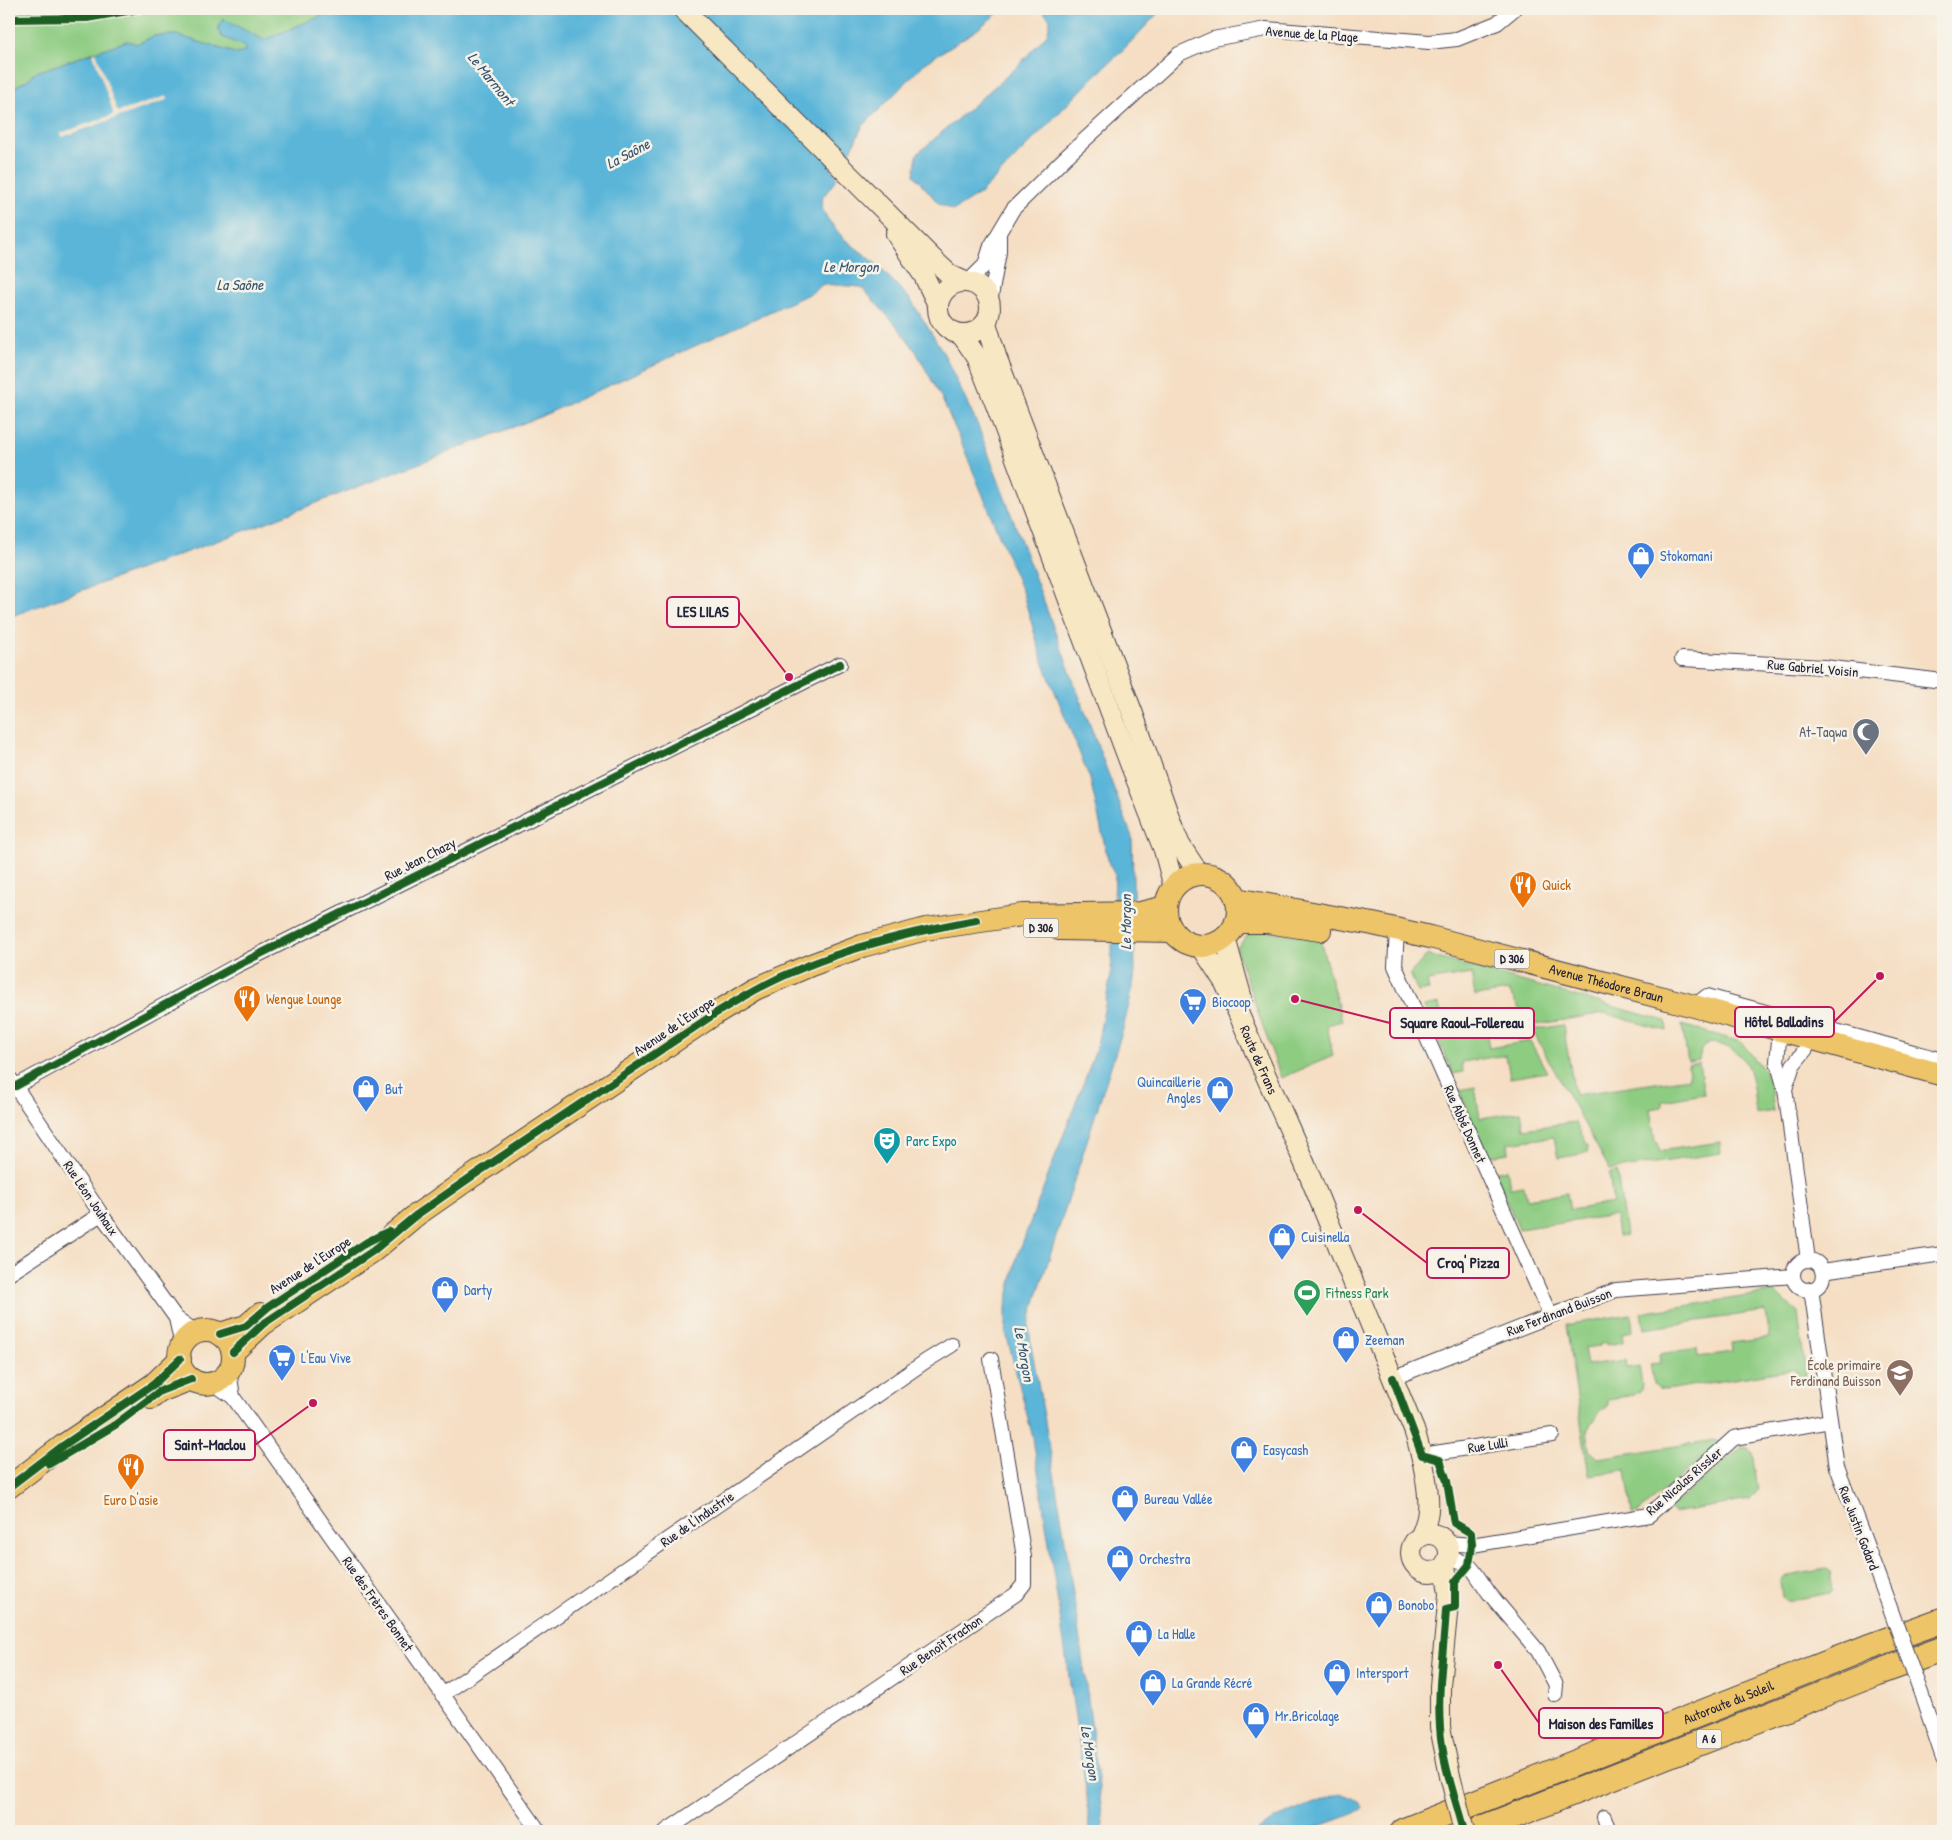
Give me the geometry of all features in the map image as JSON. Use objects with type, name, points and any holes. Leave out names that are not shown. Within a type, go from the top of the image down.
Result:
[{"type":"highway","name":"Autoroute du Soleil","points":[[1404,1831],[1859,1651],[1943,1620]]},
{"type":"highway","name":"Autoroute du Soleil","points":[[1475,1831],[1877,1673],[1943,1649]]},
{"type":"main road","points":[[683,9],[937,263],[950,275],[983,288],[990,302],[990,316],[986,323],[975,332],[961,334]]},
{"type":"main road","points":[[866,192],[924,276],[938,305],[941,321],[946,327],[961,334],[977,356],[1130,766],[1164,850],[1174,887]]},
{"type":"main road","points":[[938,305],[944,291],[949,286],[966,281]]},
{"type":"main road","points":[[986,323],[996,356],[1133,714],[1174,831],[1180,845],[1199,874]]},
{"type":"main road","points":[[1199,874],[1211,875],[1222,880],[1231,888],[1238,906],[1231,930],[1214,944],[1201,946],[1185,942],[1173,931],[1169,924],[1166,907],[1174,887],[1187,877],[1199,874]]},
{"type":"main road","name":"Avenue Théodore Braun","points":[[1236,899],[1694,1006],[1943,1075]]},
{"type":"main road","name":"Avenue de l'Europe","points":[[1142,922],[1166,907]]},
{"type":"main road","name":"Avenue de l'Europe","points":[[225,1369],[263,1324],[373,1251],[415,1216],[471,1177],[700,1023],[755,989],[862,946],[926,929],[976,920],[1025,927],[1106,922],[1142,922],[1173,931]]},
{"type":"main road","name":"Avenue Théodore Braun","points":[[1231,930],[1267,922],[1396,935],[1785,1030],[1806,1049],[1943,1089]]},
{"type":"main road","name":"Route de Frans","points":[[1231,930],[1269,1086]]},
{"type":"main road","name":"Route de Frans","points":[[1201,946],[1225,982],[1269,1086]]},
{"type":"main road","points":[[1269,1086],[1304,1162],[1393,1378],[1422,1455],[1428,1515],[1421,1536],[1413,1544],[1411,1555],[1415,1565],[1424,1571],[1446,1609]]},
{"type":"main road","name":"Avenue de l'Europe","points":[[220,1334],[246,1326],[268,1307],[367,1242],[415,1216]]},
{"type":"main road","points":[[14,1484],[64,1445],[154,1384],[186,1346],[212,1331],[220,1334],[228,1342],[225,1369],[198,1383],[190,1379],[183,1370],[186,1346]]},
{"type":"main road","points":[[14,1484],[107,1430],[160,1391],[190,1379]]},
{"type":"main road","points":[[1422,1455],[1432,1468],[1438,1491],[1446,1550],[1449,1594],[1446,1609],[1446,1638],[1440,1686],[1440,1726],[1464,1831]]},
{"type":"main road","points":[[1421,1536],[1431,1534],[1446,1550]]},
{"type":"main road","points":[[1424,1571],[1436,1572],[1446,1550]]},
{"type":"street","name":"Avenue de la Plage","points":[[966,281],[985,265],[991,246],[1013,209],[1067,156],[1178,54],[1213,39],[1266,29],[1429,42],[1457,40],[1497,23],[1514,9]]},
{"type":"street","name":"Avenue de la Plage","points":[[990,302],[999,252],[1000,231]]},
{"type":"street","name":"Rue Gabriel Voisin","points":[[1682,659],[1824,668],[1943,681]]},
{"type":"street","name":"Rue Jean Chazy","points":[[12,1082],[236,966],[840,664]]},
{"type":"street","name":"Rue Abbé Donnet","points":[[1396,935],[1395,966],[1550,1315]]},
{"type":"street","points":[[1808,1260],[1785,1089],[1777,1061],[1785,1030],[1943,1060]]},
{"type":"street","points":[[1785,1089],[1793,1065],[1806,1049]]},
{"type":"street","name":"Rue Léon Jouhaux","points":[[12,1082],[101,1214],[176,1318],[186,1346]]},
{"type":"street","points":[[9,1274],[101,1214]]},
{"type":"street","points":[[1822,1271],[1943,1254]]},
{"type":"street","points":[[1808,1260],[1817,1263],[1822,1271],[1819,1284],[1811,1289],[1798,1285],[1793,1276],[1795,1267],[1808,1260]]},
{"type":"street","name":"Rue Ferdinand Buisson","points":[[1393,1378],[1616,1290],[1793,1276]]},
{"type":"street","name":"Rue Justin Godard","points":[[1811,1289],[1837,1467],[1943,1758]]},
{"type":"street","name":"Rue Léon Jouhaux","points":[[176,1318],[186,1346]]},
{"type":"street","name":"Rue de l'Industrie","points":[[442,1695],[926,1361],[952,1345]]},
{"type":"street","name":"Rue Benoît Frachon","points":[[666,1831],[1016,1594],[1024,1584],[1024,1557],[991,1359]]},
{"type":"street","points":[[225,1369],[233,1397]]},
{"type":"street","name":"Rue des Frères Bonnet","points":[[225,1369],[233,1397],[539,1831]]},
{"type":"street","name":"Rue Nicolas Rissler","points":[[1446,1550],[1649,1515],[1734,1438],[1830,1421]]},
{"type":"street","name":"Rue Lulli","points":[[1422,1455],[1552,1435]]},
{"type":"street","points":[[1446,1550],[1469,1565],[1538,1651],[1556,1685],[1555,1695]]},
{"type":"street","points":[[1604,1817],[1609,1831]]},
{"type":"green space","points":[[9,9],[330,9],[323,15],[264,40],[244,46],[245,51],[238,54],[176,35],[154,36],[137,44],[127,41],[34,73],[29,79],[9,90]]},
{"type":"green space","points":[[1253,929],[1320,939],[1342,1021],[1327,1025],[1333,1056],[1281,1078],[1236,949]]},
{"type":"green space","points":[[1427,955],[1666,1021],[1667,1031],[1604,1013],[1529,1026],[1509,991],[1475,996],[1471,974],[1427,981],[1429,990],[1418,992],[1410,974]]},
{"type":"green space","points":[[1439,1004],[1445,1036],[1486,1030],[1489,1048],[1530,1041],[1547,1072],[1510,1078],[1506,1055],[1462,1062],[1463,1072],[1453,1074],[1424,1007]]},
{"type":"green space","points":[[1563,1025],[1575,1095],[1689,1078],[1688,1065],[1699,1063],[1704,1094],[1662,1101],[1662,1107],[1650,1109],[1655,1142],[1657,1142],[1659,1151],[1720,1142],[1721,1153],[1610,1170],[1532,1030]]},
{"type":"green space","points":[[1682,1025],[1741,1042],[1769,1076],[1774,1111],[1756,1114],[1749,1071],[1739,1054],[1730,1048],[1715,1043],[1708,1044],[1701,1050],[1699,1060],[1688,1062]]},
{"type":"green space","points":[[1475,1087],[1480,1118],[1521,1112],[1524,1129],[1575,1122],[1588,1146],[1587,1152],[1558,1158],[1554,1137],[1508,1143],[1509,1153],[1488,1156],[1459,1090]]},
{"type":"green space","points":[[1507,1169],[1510,1188],[1524,1186],[1527,1199],[1567,1193],[1570,1210],[1613,1203],[1609,1173],[1617,1172],[1626,1235],[1618,1236],[1615,1215],[1519,1229],[1494,1172]]},
{"type":"green space","points":[[1773,1292],[1798,1312],[1806,1378],[1797,1379],[1795,1369],[1666,1390],[1659,1389],[1654,1384],[1650,1364],[1660,1363],[1659,1354],[1697,1348],[1698,1357],[1732,1352],[1731,1343],[1769,1338],[1765,1311],[1644,1329],[1641,1313]]},
{"type":"green space","points":[[1631,1314],[1633,1331],[1622,1333],[1623,1342],[1607,1345],[1606,1343],[1600,1344],[1600,1346],[1584,1348],[1587,1365],[1626,1360],[1627,1368],[1639,1366],[1642,1385],[1640,1391],[1634,1395],[1608,1399],[1605,1409],[1601,1410],[1587,1430],[1590,1451],[1598,1458],[1715,1440],[1721,1443],[1638,1512],[1632,1513],[1626,1470],[1589,1475],[1566,1325]]},
{"type":"green space","points":[[1748,1447],[1752,1452],[1758,1490],[1750,1500],[1674,1513],[1668,1509],[1741,1448]]},
{"type":"green space","points":[[1826,1569],[1830,1572],[1833,1590],[1830,1593],[1786,1601],[1782,1597],[1780,1581],[1783,1577]]},
{"type":"water","name":"La Saône","points":[[330,9],[1003,9],[975,31],[926,62],[862,127],[848,157],[842,153],[829,166],[838,177],[823,197],[821,206],[827,218],[843,238],[873,261],[911,300],[943,352],[978,426],[1132,837],[1135,971],[1133,987],[1123,1029],[1029,1326],[1072,1588],[1104,1831],[1089,1831],[1087,1796],[1033,1438],[1006,1333],[1006,1307],[1017,1257],[1096,1050],[1111,975],[1115,875],[1109,864],[1090,779],[1043,662],[1023,594],[941,397],[915,350],[897,326],[861,287],[823,284],[813,292],[542,416],[236,534],[9,617],[9,90],[29,79],[34,73],[127,41],[137,44],[154,36],[176,35],[238,54],[245,51],[244,46],[222,37],[218,29],[223,19],[264,40],[323,15]]},
{"type":"water","points":[[1041,9],[1162,9],[981,193],[954,210],[939,204],[914,175],[917,154],[1016,68],[1048,33],[1050,19]]},
{"type":"water","points":[[1340,1793],[1360,1801],[1363,1807],[1356,1813],[1306,1831],[1258,1831],[1274,1819]]},
{"type":"pier","points":[[96,52],[117,111],[119,112],[167,96],[169,99],[62,137],[61,133],[113,115],[93,53]]},
{"type":"cycle path","points":[[9,19],[87,18],[139,9]]},
{"type":"cycle path","points":[[16,1086],[236,966],[840,664]]},
{"type":"cycle path","points":[[233,1352],[263,1324],[373,1251],[415,1216],[740,998],[781,977],[835,955],[919,932],[976,920]]},
{"type":"cycle path","points":[[220,1334],[246,1326],[268,1307],[367,1242],[389,1231]]},
{"type":"cycle path","points":[[9,1487],[64,1445],[154,1384],[180,1359]]},
{"type":"cycle path","points":[[1393,1378],[1422,1455],[1440,1460],[1447,1481],[1454,1523],[1471,1533],[1472,1545],[1469,1565],[1455,1582],[1455,1607],[1446,1609],[1439,1698],[1443,1753],[1464,1831]]},
{"type":"cycle path","points":[[49,1464],[115,1425],[160,1391],[191,1379]]},
{"type":"place","name":"Stokomani","points":[[1641,580]]},
{"type":"place","name":"LES LILAS","points":[[789,677]]},
{"type":"place","name":"At-Taqwa","points":[[1866,756]]},
{"type":"place","name":"Quick","points":[[1523,909]]},
{"type":"place","name":"Hôtel Balladins","points":[[1880,976]]},
{"type":"place","name":"Square Raoul-Follereau","points":[[1295,999]]},
{"type":"place","name":"Wengue Lounge","points":[[247,1023]]},
{"type":"place","name":"Biocoop","points":[[1193,1026]]},
{"type":"place","name":"But","points":[[366,1113]]},
{"type":"place","name":"Quincaillerie Angles","points":[[1220,1114]]},
{"type":"place","name":"Parc Expo","points":[[887,1165]]},
{"type":"place","name":"Croq' Pizza","points":[[1358,1210]]},
{"type":"place","name":"Cuisinella","points":[[1282,1261]]},
{"type":"place","name":"Darty","points":[[445,1314]]},
{"type":"place","name":"Fitness Park","points":[[1307,1317]]},
{"type":"place","name":"Zeeman","points":[[1346,1364]]},
{"type":"place","name":"L'Eau Vive","points":[[282,1382]]},
{"type":"place","name":"École primaire Ferdinand Buisson","points":[[1900,1397]]},
{"type":"place","name":"Saint-Maclou","points":[[313,1403]]},
{"type":"place","name":"Easycash","points":[[1244,1474]]},
{"type":"place","name":"Euro D'asie","points":[[131,1491]]},
{"type":"place","name":"Bureau Vallée","points":[[1125,1523]]},
{"type":"place","name":"Orchestra","points":[[1120,1583]]},
{"type":"place","name":"Bonobo","points":[[1379,1629]]},
{"type":"place","name":"La Halle","points":[[1139,1658]]},
{"type":"place","name":"Maison des Familles","points":[[1498,1665]]},
{"type":"place","name":"Intersport","points":[[1337,1697]]},
{"type":"place","name":"La Grande Récré","points":[[1153,1707]]},
{"type":"place","name":"Mr.Bricolage","points":[[1256,1740]]},
{"type":"water label","name":"Le Marmont","points":[[491,79]]},
{"type":"water label","name":"Le Morgon","points":[[851,267]]},
{"type":"water label","name":"Le Morgon","points":[[1126,922]]},
{"type":"water label","name":"Le Morgon","points":[[1024,1354]]},
{"type":"water label","name":"Le Morgon","points":[[1090,1753]]}]
